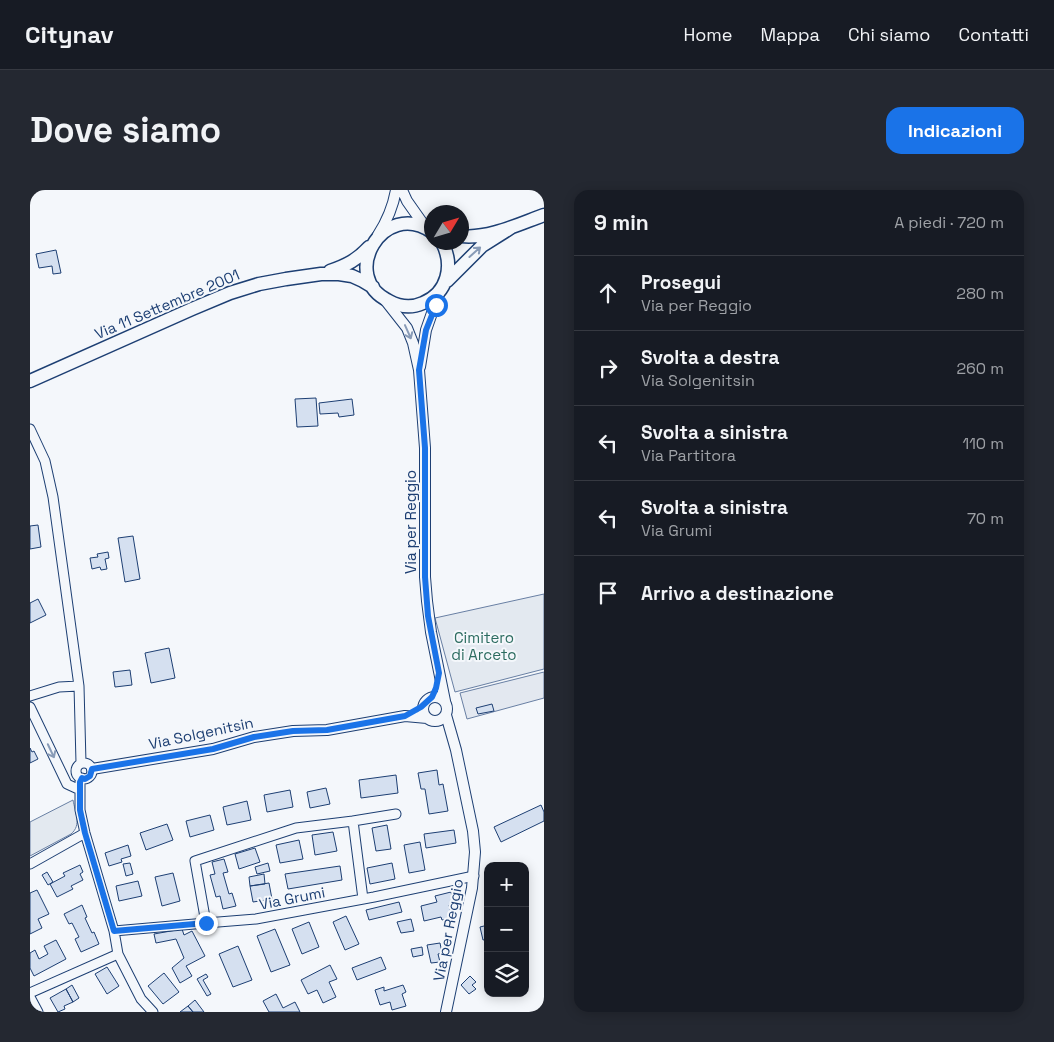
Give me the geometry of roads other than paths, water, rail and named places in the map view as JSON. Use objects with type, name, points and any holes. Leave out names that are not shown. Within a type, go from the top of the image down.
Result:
[{"type":"main road","points":[[469,236],[484,235],[544,215]]},
{"type":"main road","name":"Via 11 Settembre 2001","points":[[321,274],[356,260],[384,231],[394,226],[405,224],[424,229]]},
{"type":"main road","points":[[385,300],[398,305],[411,306],[430,300],[482,246],[512,227]]},
{"type":"main road","name":"Via 11 Settembre 2001","points":[[375,241],[368,255],[368,275],[373,287],[385,300]]},
{"type":"main road","points":[[442,287],[447,277],[449,262],[446,250]]},
{"type":"main road","name":"Via 11 Settembre 2001","points":[[30,381],[192,309],[230,293],[259,284],[321,274],[340,274],[352,276],[373,287]]},
{"type":"street","points":[[375,241],[386,222],[396,190]]},
{"type":"street","points":[[402,190],[407,201],[424,223]]},
{"type":"street","name":"Via per Reggio","points":[[419,370],[426,330],[442,287]]},
{"type":"street","name":"Via per Reggio","points":[[385,300],[407,328],[413,343],[419,370],[425,456],[428,616],[444,701],[448,710],[436,718]]},
{"type":"street","points":[[30,429],[45,460],[54,497],[79,686],[80,763],[76,767],[76,772],[78,776],[85,779],[90,776],[92,769],[88,764],[80,763]]},
{"type":"street","name":"Via per Reggio","points":[[439,673],[436,688],[428,700],[424,712],[436,718],[452,736],[473,831],[475,852],[470,901],[446,1012]]},
{"type":"street","points":[[30,696],[59,687],[79,686]]},
{"type":"street","points":[[428,700],[438,697],[444,701]]},
{"type":"street","name":"Via Solgenitsin","points":[[405,716],[428,700]]},
{"type":"street","points":[[30,707],[67,784],[80,790]]},
{"type":"street","name":"Via Solgenitsin","points":[[92,769],[213,749],[254,737],[293,731],[327,730],[405,716],[436,718]]},
{"type":"street","points":[[82,778],[80,782],[80,810],[114,931],[118,954],[141,999],[153,1012]]},
{"type":"street","points":[[206,923],[194,861],[296,828],[396,814]]},
{"type":"street","points":[[353,821],[363,899]]},
{"type":"street","points":[[30,864],[85,833]]},
{"type":"street","name":"Via Grumi","points":[[114,931],[256,919],[474,876]]},
{"type":"street","points":[[30,993],[118,954]]},
{"type":"street","points":[[30,997],[38,1012]]},
{"type":"park label","name":"Cimitero di Arceto","points":[[484,646]]}]
